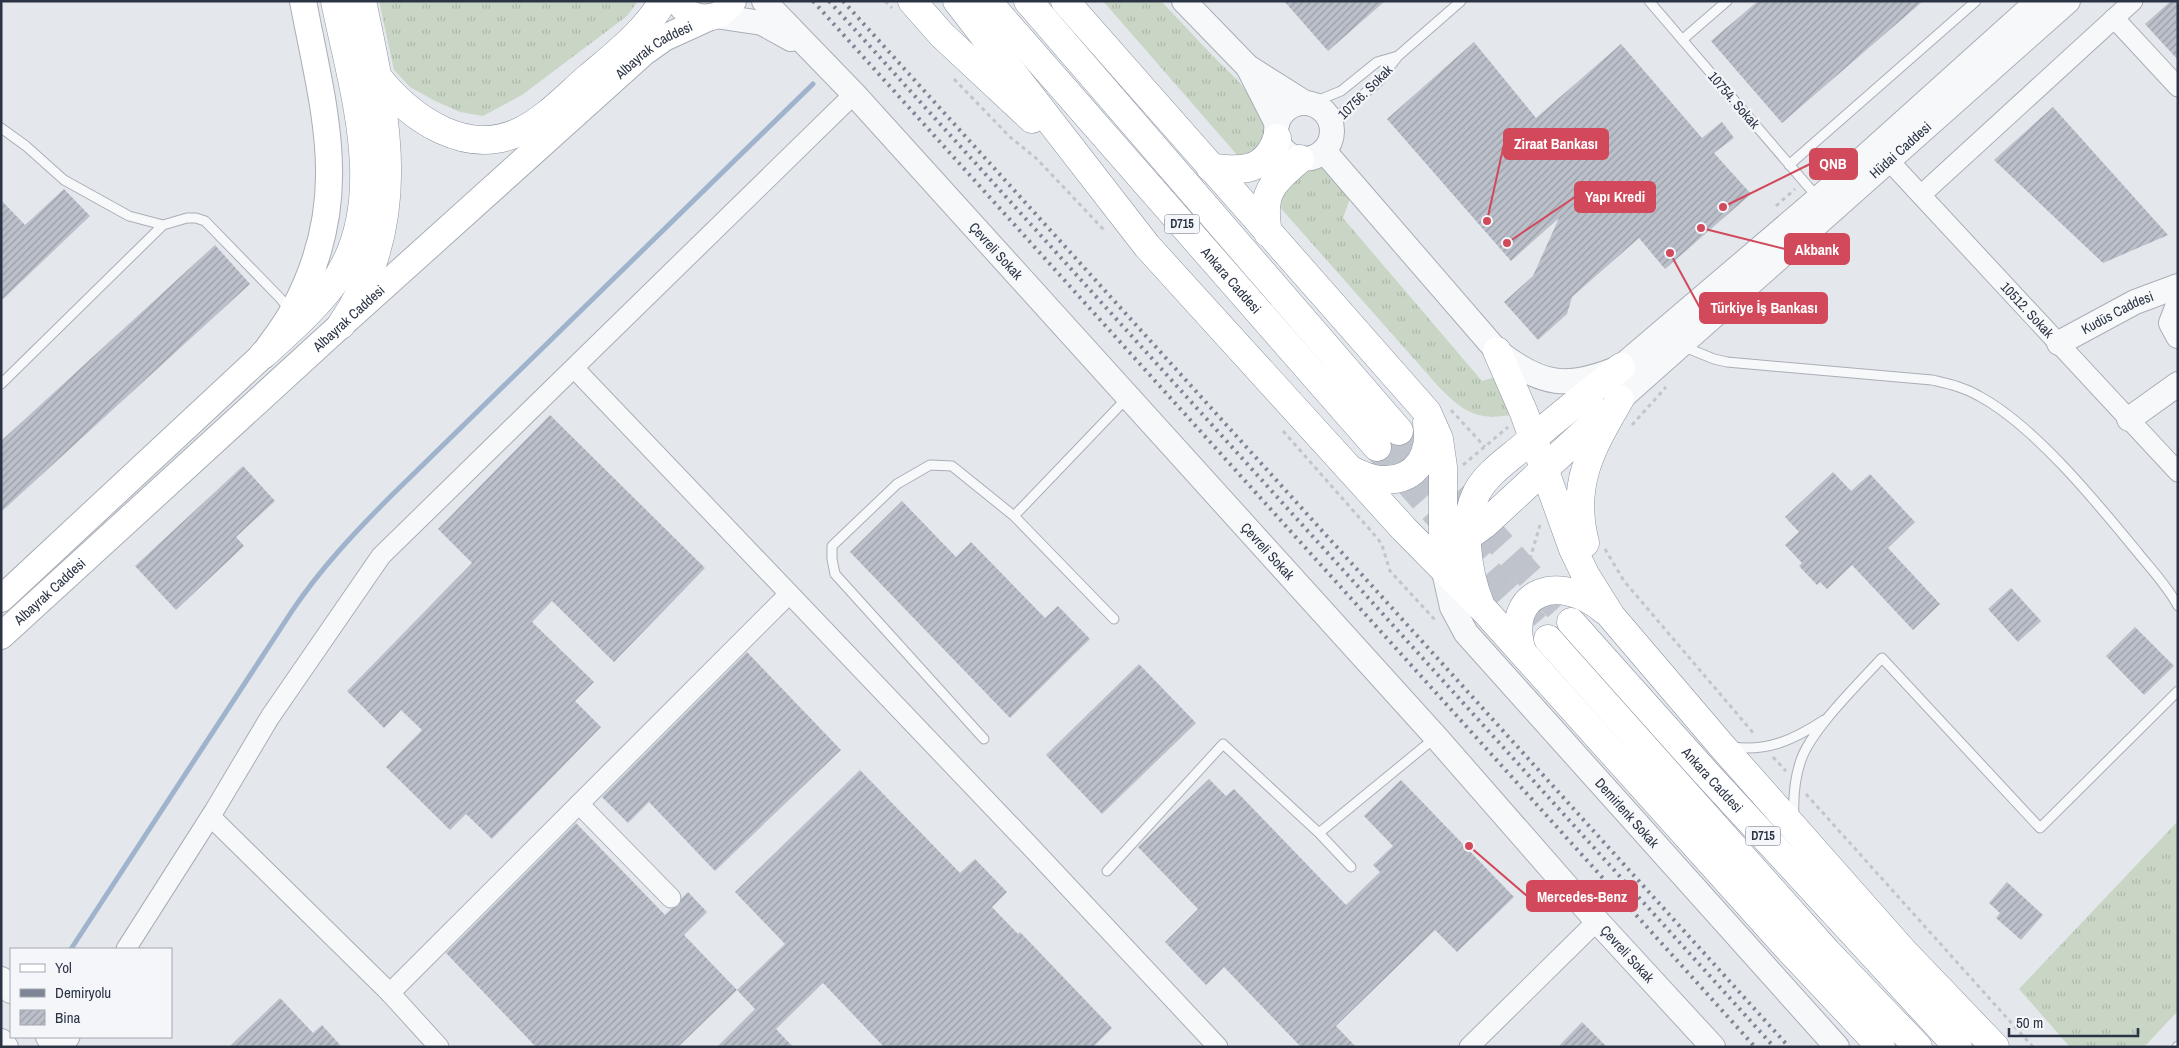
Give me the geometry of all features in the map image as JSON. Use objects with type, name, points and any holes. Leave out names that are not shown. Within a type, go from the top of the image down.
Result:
[{"type":"highway","points":[[263,356],[294,318],[331,287],[353,245],[364,196],[365,170],[362,135],[335,1]]},
{"type":"highway","points":[[341,325],[353,308],[367,279],[379,244],[386,209],[388,156],[379,79],[362,1]]},
{"type":"highway","points":[[379,79],[403,106],[430,126],[461,137],[505,138],[534,124],[631,41],[648,23],[663,1]]},
{"type":"highway","points":[[912,1],[942,35],[1093,176]]},
{"type":"highway","points":[[957,1],[1147,246],[1351,470],[1393,530],[1468,555],[1472,580],[1484,610]]},
{"type":"highway","name":"Ankara Caddesi","points":[[987,1],[1377,447]]},
{"type":"highway","name":"Ankara Caddesi","points":[[1028,1],[1399,431]]},
{"type":"highway","points":[[1067,4],[1427,412],[1439,438],[1451,548],[1484,610],[1785,945],[1881,1047]]},
{"type":"highway","points":[[1210,167],[1234,170],[1252,167],[1269,155],[1277,131]]},
{"type":"highway","points":[[1268,233],[1265,217],[1266,199],[1280,176],[1312,155]]},
{"type":"highway","points":[[1497,351],[1524,413],[1580,564],[1610,616],[1795,830],[1904,952],[1995,1047]]},
{"type":"highway","points":[[1451,548],[1482,484],[1496,470],[1620,367]]},
{"type":"highway","points":[[1451,548],[1484,524],[1620,399]]},
{"type":"highway","points":[[1620,399],[1597,441],[1586,466],[1580,490],[1579,518],[1584,543],[1593,564],[1631,624],[1652,665]]},
{"type":"highway","points":[[1351,470],[1368,478],[1384,480],[1399,478],[1415,469],[1425,457],[1429,442],[1427,424],[1416,400]]},
{"type":"highway","points":[[1522,652],[1518,639],[1520,613],[1534,595],[1557,589],[1580,594],[1610,616]]},
{"type":"highway","name":"Ankara Caddesi","points":[[1570,622],[1704,772],[1958,1047]]},
{"type":"highway","name":"Ankara Caddesi","points":[[1548,639],[1827,952],[1918,1047]]},
{"type":"main road","points":[[294,318],[322,240],[330,188],[327,127],[303,1]]},
{"type":"main road","points":[[678,1],[690,14],[700,17],[719,12]]},
{"type":"main road","name":"Albayrak Caddesi","points":[[1,636],[341,325],[643,54],[671,34],[719,12]]},
{"type":"main road","name":"Albayrak Caddesi","points":[[1,598],[263,356]]},
{"type":"street","points":[[764,1],[820,58]]},
{"type":"street","points":[[1184,1],[1248,67],[1325,112],[1332,128],[1331,141],[1312,155]]},
{"type":"street","name":"Hüdai Caddesi","points":[[1620,399],[1883,154],[2038,1]]},
{"type":"street","name":"Hüdai Caddesi","points":[[1620,367],[1818,199],[1883,154],[2068,1]]},
{"type":"street","points":[[1921,195],[2133,1]]},
{"type":"street","points":[[719,12],[762,23],[780,32],[820,58]]},
{"type":"street","points":[[2114,18],[2178,87]]},
{"type":"street","name":"Çevreli Sokak","points":[[820,58],[1436,737],[1598,921],[1713,1047]]},
{"type":"street","points":[[1248,67],[1285,152],[1312,155],[1497,351],[1526,372],[1555,382],[1580,380],[1620,367]]},
{"type":"street","points":[[127,948],[210,817],[270,717],[381,556],[854,94]]},
{"type":"street","points":[[1277,131],[1286,110],[1296,104],[1307,103]]},
{"type":"street","name":"10512. Sokak","points":[[1883,154],[2178,472]]},
{"type":"street","name":"Kudüs Caddesi","points":[[2059,344],[2135,302],[2178,286]]},
{"type":"street","points":[[2178,305],[2171,323],[2178,336]]},
{"type":"street","points":[[574,368],[1030,846],[1218,1047]]},
{"type":"street","points":[[2129,419],[2178,384]]},
{"type":"street","name":"Demirlenk Sokak","points":[[1451,548],[1452,607],[1457,620],[1466,633],[1837,1047]]},
{"type":"street","points":[[390,993],[789,594]]},
{"type":"street","points":[[579,804],[671,898]]},
{"type":"street","points":[[210,817],[390,993],[439,1047]]},
{"type":"street","points":[[1468,1047],[1598,921]]},
{"type":"street","points":[[1,979],[10,990]]},
{"type":"street","points":[[1,1041],[6,1047]]},
{"type":"lane","name":"10756. Sokak","points":[[1332,128],[1342,114],[1379,81],[1398,56],[1461,1]]},
{"type":"lane","name":"10754. Sokak","points":[[1649,1],[1818,199]]},
{"type":"lane","points":[[1682,40],[1727,1]]},
{"type":"lane","points":[[1789,165],[1976,1]]},
{"type":"lane","name":"10756. Sokak","points":[[1307,103],[1341,91],[1377,62],[1398,56]]},
{"type":"lane","points":[[1,128],[26,146],[64,180],[130,216],[163,225]]},
{"type":"lane","points":[[1,384],[163,225],[187,218],[196,218],[205,222],[281,299],[294,318]]},
{"type":"lane","points":[[1679,345],[1699,354],[1726,362],[1910,377],[1958,386],[1979,396],[2017,422],[2067,472],[2119,529],[2178,606]]},
{"type":"lane","points":[[1014,516],[1128,398]]},
{"type":"lane","points":[[984,738],[835,574],[832,546],[897,484],[930,465],[952,466],[1014,516],[1114,619]]},
{"type":"lane","points":[[1795,830],[1794,799],[1800,761],[1812,739],[1882,658],[2040,828],[2178,691]]},
{"type":"lane","points":[[1721,745],[1754,748],[1778,744],[1800,735],[1831,716]]},
{"type":"lane","points":[[1319,834],[1436,737]]},
{"type":"lane","points":[[1107,871],[1223,744],[1319,834],[1351,867]]},
{"type":"path","points":[[1627,430],[1670,382]]},
{"type":"path","points":[[1444,482],[1524,413]]},
{"type":"path","points":[[1484,610],[1530,559],[1546,506],[1554,497]]},
{"type":"green space","points":[[379,1],[638,1],[627,16],[522,95],[483,116],[460,112],[435,101],[410,87],[394,70]]},
{"type":"green space","points":[[1103,1],[1161,1],[1239,82],[1257,106],[1264,130],[1256,147],[1248,153],[1238,156]]},
{"type":"green space","points":[[1327,164],[1351,196],[1343,218],[1482,381],[1501,375],[1515,414],[1491,417],[1481,416],[1472,413],[1455,402],[1438,386],[1278,205],[1284,190],[1297,178]]},
{"type":"green space","points":[[2178,821],[2178,1011],[2144,1047],[2070,1047],[2019,989]]},
{"type":"building","points":[[1284,1],[1385,1],[1328,51]]},
{"type":"building","points":[[1758,1],[1923,1],[1782,123],[1711,41]]},
{"type":"building","points":[[2171,1],[2178,1],[2178,60],[2145,24]]},
{"type":"building","points":[[1474,42],[1536,118],[1621,44],[1702,138],[1722,122],[1734,138],[1714,153],[1751,194],[1665,269],[1639,238],[1572,297],[1567,314],[1538,340],[1504,302],[1533,276],[1559,218],[1511,261],[1387,119]]},
{"type":"building","points":[[2053,107],[2168,235],[2103,263],[1994,160]]},
{"type":"building","points":[[64,189],[90,216],[1,301],[1,200],[25,225]]},
{"type":"building","points":[[215,245],[250,284],[1,512],[1,441]]},
{"type":"building","points":[[550,415],[705,568],[614,662],[552,601],[532,622],[594,682],[575,701],[601,727],[492,839],[466,814],[450,830],[386,767],[422,730],[401,710],[384,728],[347,691],[472,563],[438,529]]},
{"type":"building","points":[[243,466],[275,501],[236,537],[244,546],[176,610],[135,566]]},
{"type":"building","points":[[1833,472],[1851,491],[1870,474],[1915,522],[1888,548],[1940,604],[1913,630],[1852,565],[1827,589],[1820,582],[1817,585],[1799,566],[1802,563],[1785,545],[1799,532],[1785,517]]},
{"type":"building","points":[[902,501],[956,557],[971,542],[1045,618],[1058,606],[1090,639],[1010,718],[850,552]]},
{"type":"building","points":[[2011,588],[2041,621],[2018,642],[1988,609]]},
{"type":"building","points":[[2135,627],[2174,666],[2144,695],[2106,656]]},
{"type":"building","points":[[747,652],[841,750],[715,871],[649,802],[628,823],[602,797]]},
{"type":"building","points":[[1139,664],[1196,723],[1102,814],[1046,755]]},
{"type":"building","points":[[860,770],[960,873],[975,859],[1007,892],[992,907],[1018,934],[1020,932],[1112,1028],[1093,1047],[884,1047],[823,983],[776,1029],[793,1047],[717,1047],[755,1009],[737,990],[785,944],[735,892]]},
{"type":"building","points":[[1209,779],[1226,796],[1234,789],[1346,905],[1380,872],[1373,865],[1393,846],[1364,816],[1401,780],[1514,897],[1457,952],[1435,930],[1336,1026],[1356,1047],[1301,1047],[1224,967],[1206,985],[1165,942],[1198,909],[1138,847]]},
{"type":"building","points":[[576,823],[665,915],[671,909],[678,906],[688,892],[707,912],[684,935],[737,990],[678,1047],[536,1047],[446,953]]},
{"type":"building","points":[[2007,882],[2043,915],[2021,940],[1996,918],[2000,913],[1989,903]]},
{"type":"building","points":[[280,998],[313,1033],[322,1025],[342,1047],[229,1047]]},
{"type":"building","points":[[1582,1022],[1607,1047],[1558,1047]]},
{"type":"waterway","points":[[72,948],[292,611],[327,565],[392,495],[813,84]]},
{"type":"tunnel","points":[[1399,431],[1571,622]]},
{"type":"tunnel","points":[[1377,447],[1548,639]]},
{"type":"railway","points":[[813,1],[1755,1047]]},
{"type":"railway","points":[[829,1],[1774,1047]]},
{"type":"railway","points":[[843,1],[1789,1047]]},
{"type":"place","name":"QNB","points":[[1723,207]]},
{"type":"place","name":"Ziraat Bankası","points":[[1487,221]]},
{"type":"place","name":"Akbank","points":[[1701,228]]},
{"type":"place","name":"Yapı Kredi","points":[[1507,243]]},
{"type":"place","name":"Türkiye İş Bankası","points":[[1670,253]]},
{"type":"place","name":"Mercedes-Benz","points":[[1469,846]]}]
